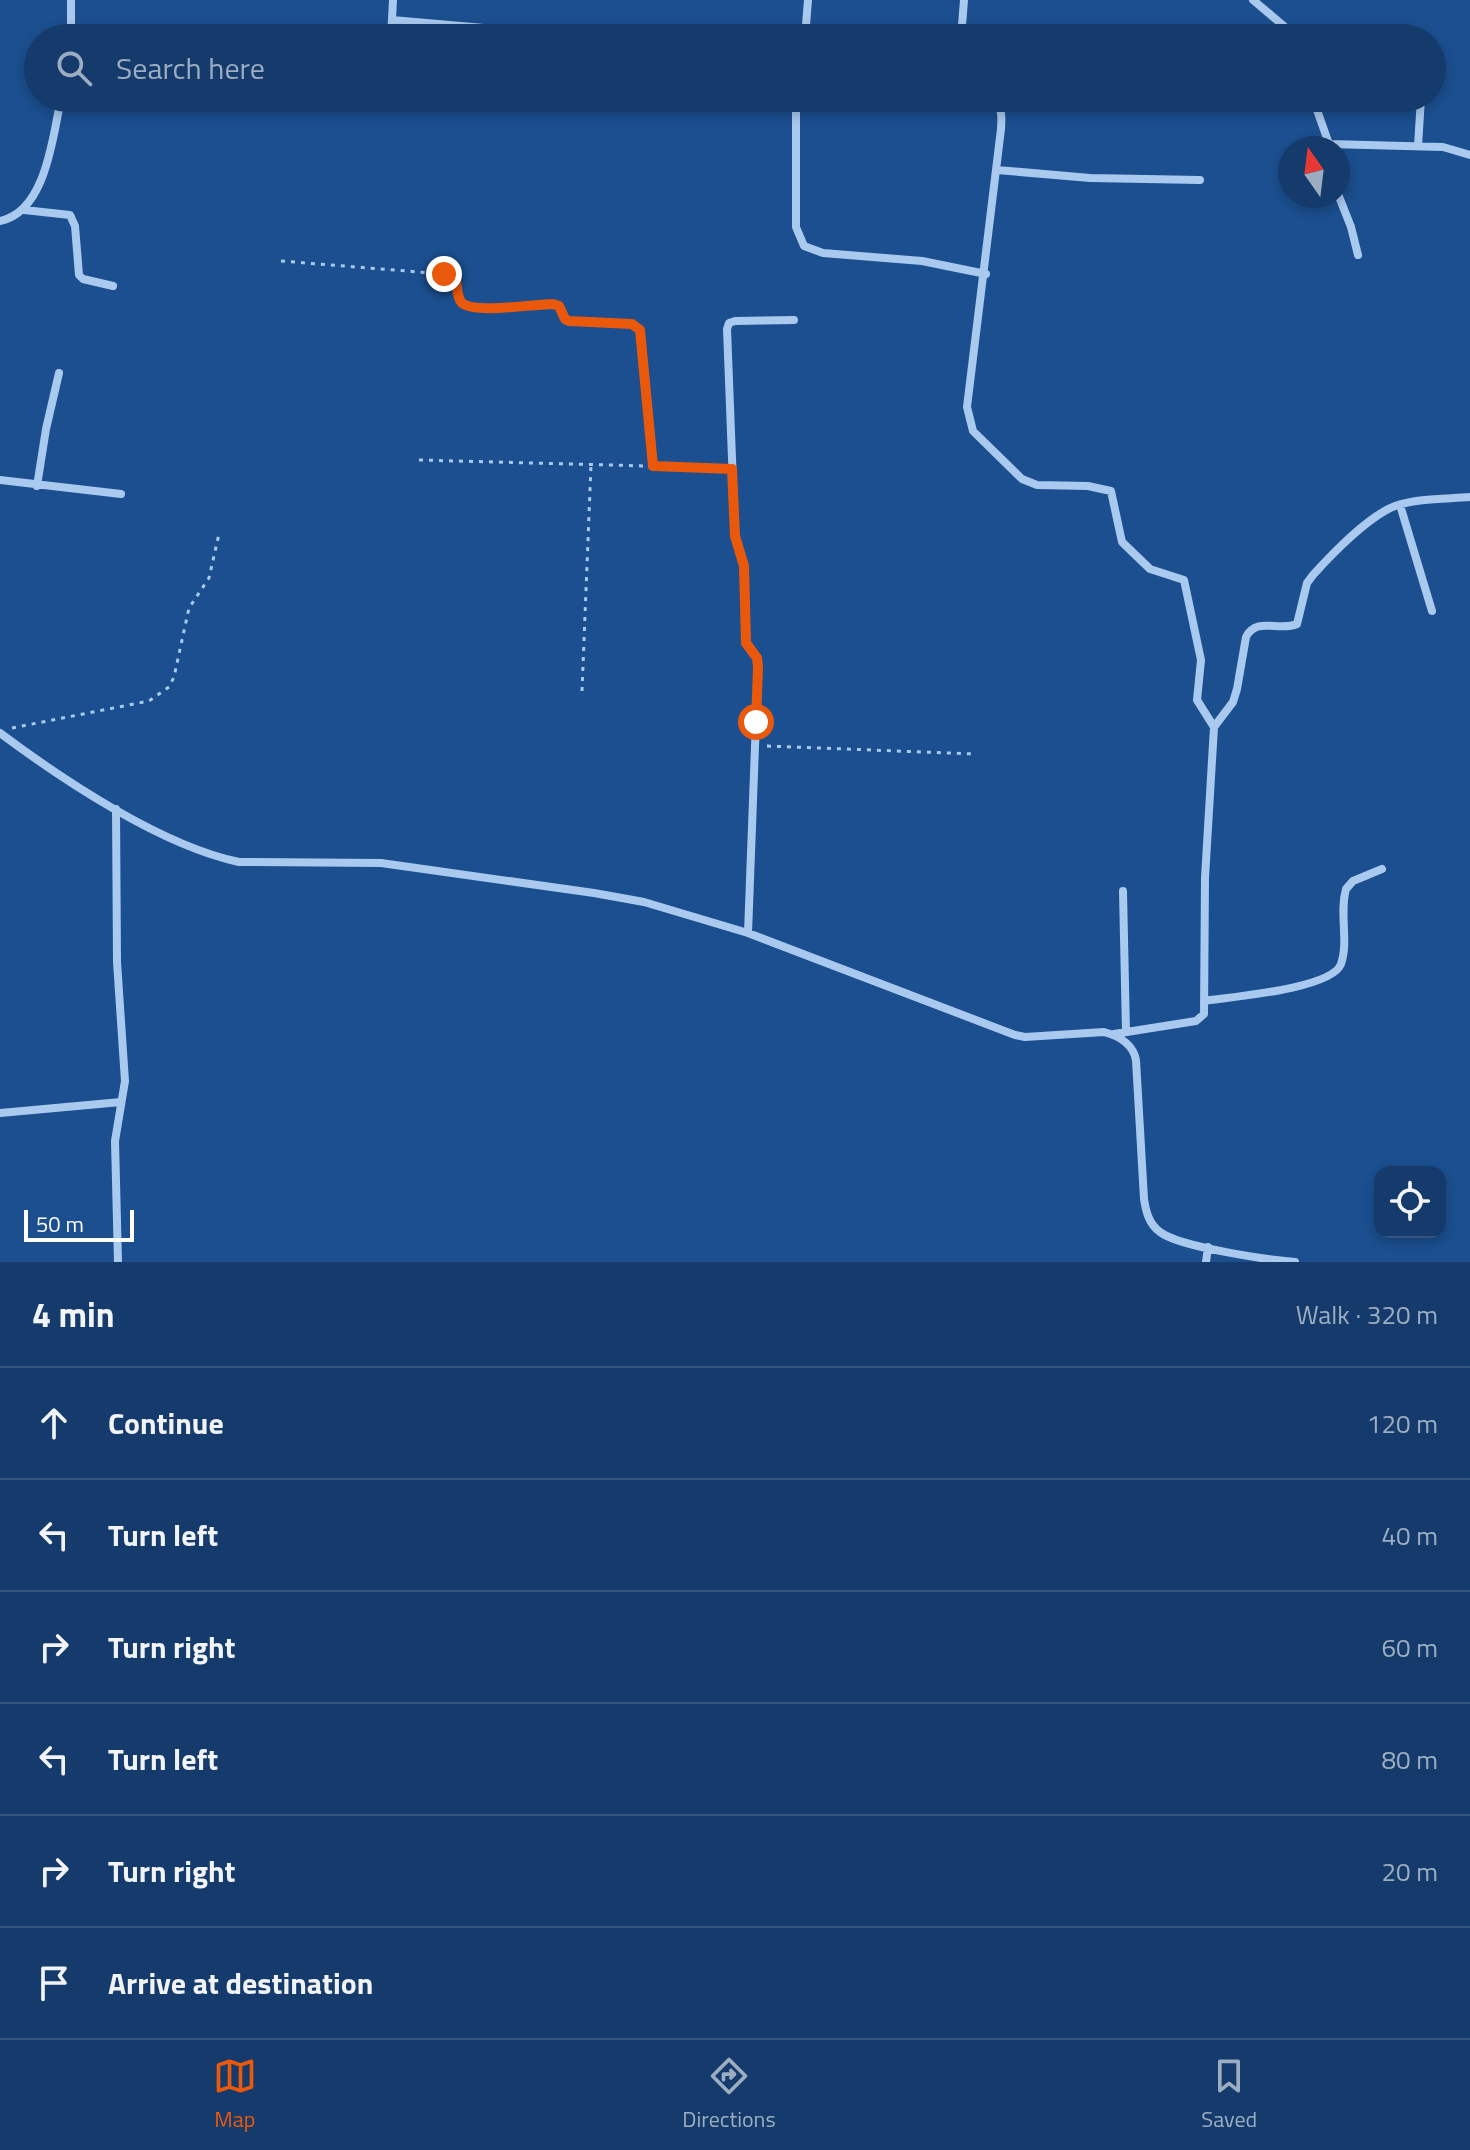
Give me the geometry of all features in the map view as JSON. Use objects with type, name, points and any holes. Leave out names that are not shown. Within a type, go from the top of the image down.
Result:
[{"type":"street","points":[[71,0],[71,24]]},
{"type":"street","points":[[392,24],[393,0]]},
{"type":"street","points":[[806,24],[808,0]]},
{"type":"street","points":[[962,24],[964,0]]},
{"type":"street","points":[[1253,0],[1281,24]]},
{"type":"street","points":[[392,20],[438,24]]},
{"type":"street","points":[[0,221],[24,210],[32,198],[47,164],[58,112]]},
{"type":"street","points":[[796,112],[796,227],[804,246],[823,253],[922,261],[986,274]]},
{"type":"street","points":[[1002,112],[986,274],[967,407],[973,431],[1022,479],[1037,485],[1088,486],[1111,491],[1122,542],[1150,569],[1184,580],[1201,660],[1197,700],[1214,727]]},
{"type":"street","points":[[1318,112],[1326,136]]},
{"type":"street","points":[[1418,146],[1420,112]]},
{"type":"street","points":[[1350,146],[1418,146],[1456,149],[1470,155]]},
{"type":"street","points":[[997,170],[1090,178],[1200,180]]},
{"type":"street","points":[[1344,208],[1358,255]]},
{"type":"street","points":[[24,210],[70,215],[75,226],[79,275],[83,279],[113,286]]},
{"type":"street","points":[[748,933],[758,667],[757,658],[746,643],[744,566],[735,536],[727,325],[735,321],[794,320]]},
{"type":"street","points":[[37,486],[59,373]]},
{"type":"street","points":[[0,480],[121,494]]},
{"type":"street","points":[[0,731],[58,773],[116,809],[193,848],[239,862],[325,861],[412,867],[644,902],[748,933],[1025,1037],[1113,1034],[1196,1021],[1204,1014],[1205,878],[1214,727],[1233,702],[1246,637],[1256,626],[1291,627],[1297,624],[1307,583],[1313,575],[1363,528],[1392,507],[1470,497]]},
{"type":"street","points":[[1400,505],[1432,611]]},
{"type":"street","points":[[116,809],[117,962],[125,1081],[115,1141],[118,1262]]},
{"type":"street","points":[[1204,1001],[1314,983],[1332,975],[1342,962],[1346,889],[1353,881],[1382,869]]},
{"type":"street","points":[[1123,891],[1126,1032]]},
{"type":"street","points":[[1113,1034],[1131,1047],[1136,1060],[1146,1213],[1159,1231],[1166,1236],[1249,1257],[1295,1262]]},
{"type":"street","points":[[0,1113],[121,1102]]},
{"type":"street","points":[[1206,1262],[1208,1247]]},
{"type":"path","points":[[281,261],[444,274],[456,279],[459,299],[466,306],[553,304],[559,306],[569,321],[637,325],[642,345],[653,466]]},
{"type":"path","points":[[419,460],[732,469]]},
{"type":"path","points":[[582,691],[591,465]]},
{"type":"path","points":[[0,731],[149,701],[169,687],[189,608],[209,578],[219,534]]},
{"type":"path","points":[[755,745],[975,754]]},
{"type":"route","points":[[444,274],[456,279],[459,299],[466,306],[553,304],[562,309],[565,319],[569,321],[637,325],[642,345],[653,466],[732,469],[735,536],[744,566],[746,643],[757,658],[758,667],[756,722]]}]
